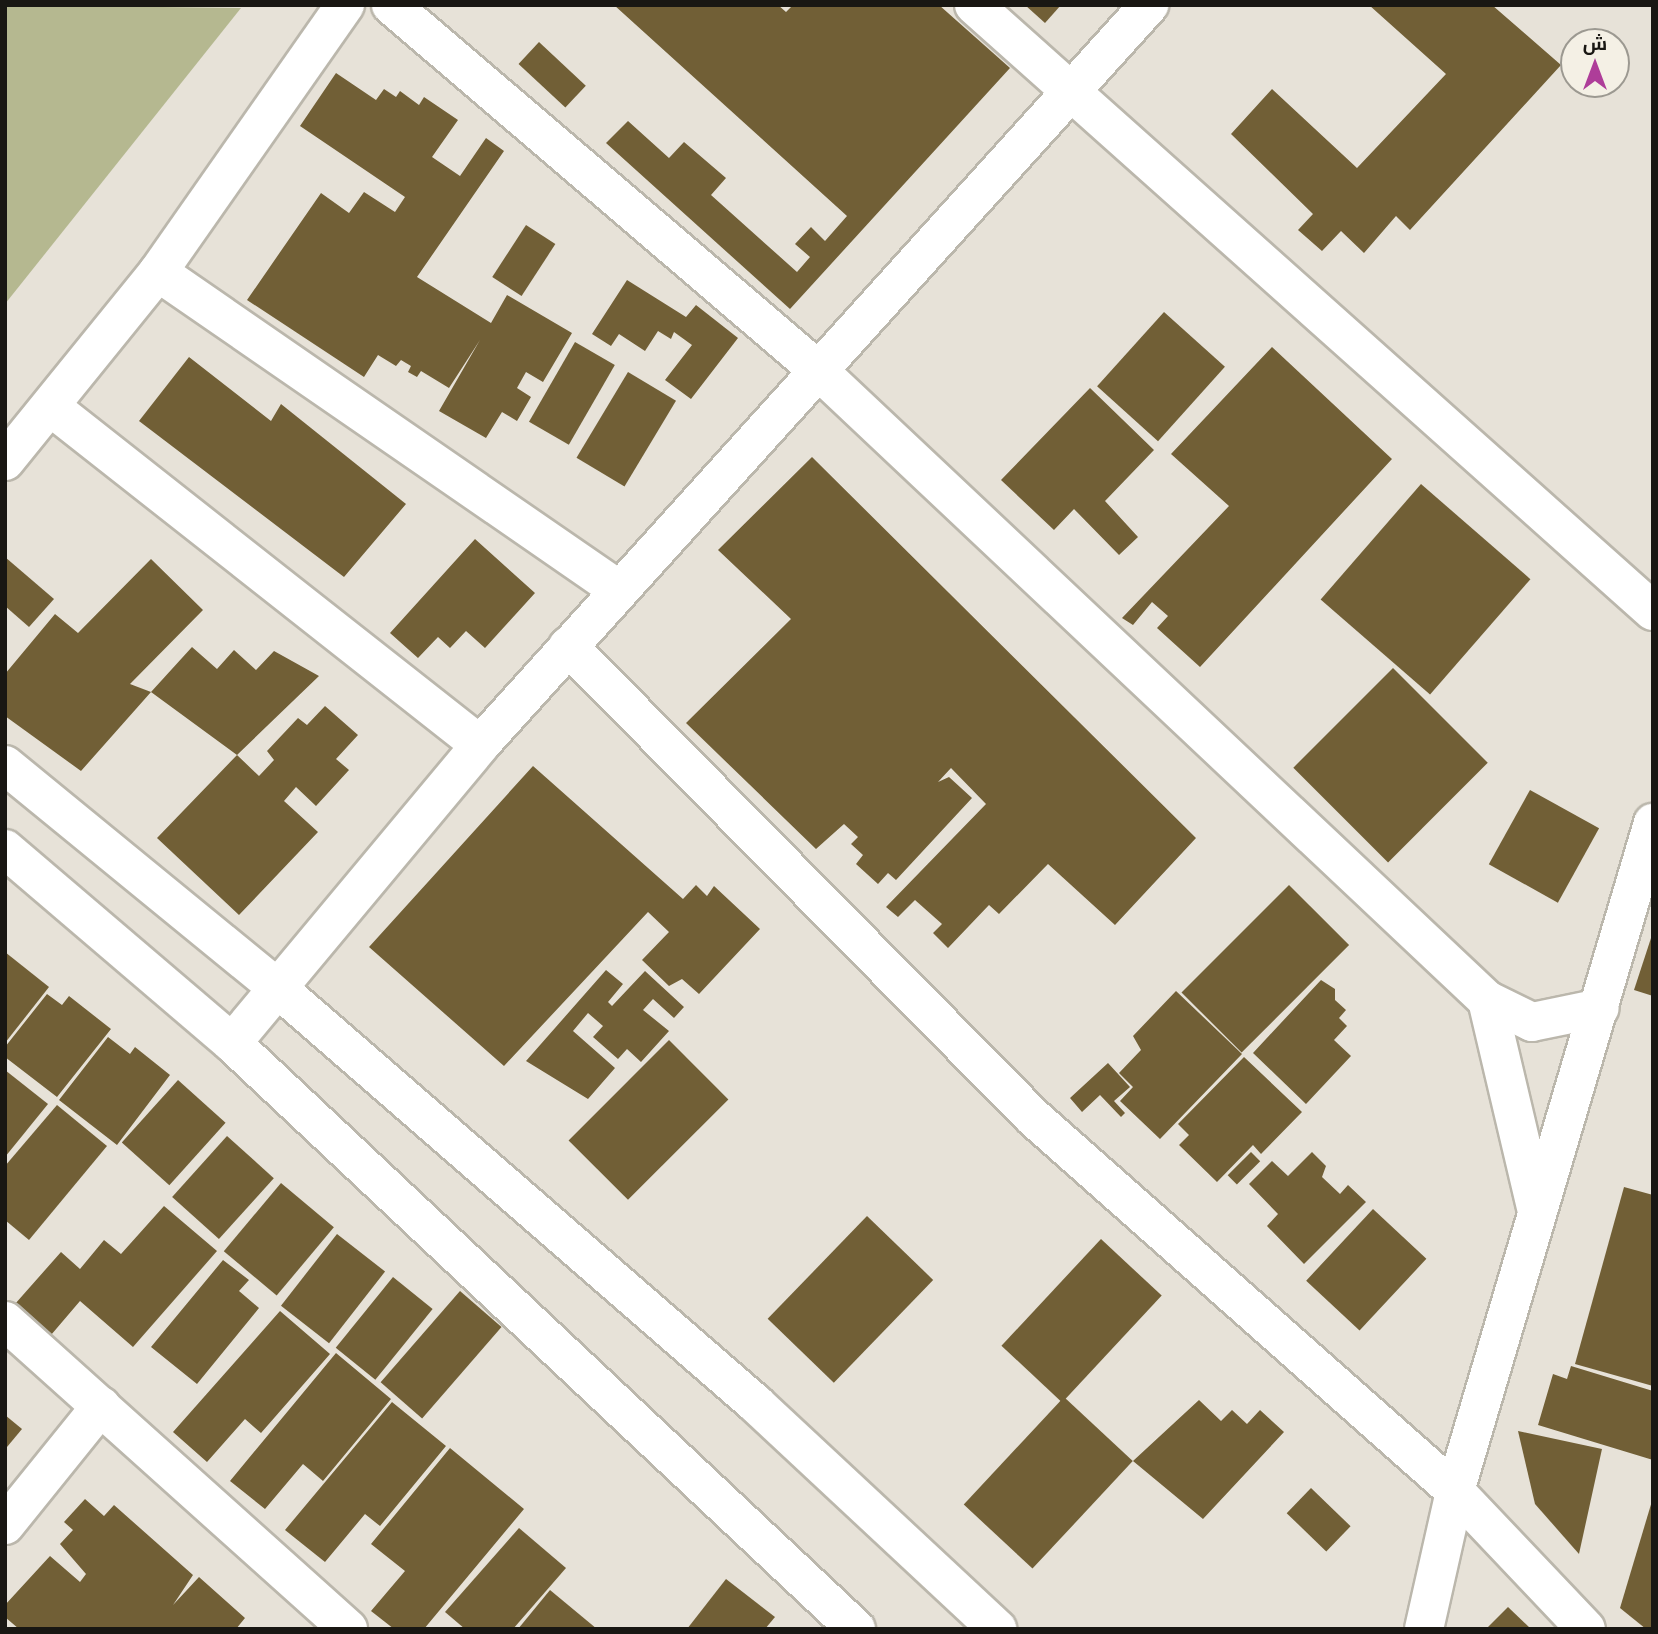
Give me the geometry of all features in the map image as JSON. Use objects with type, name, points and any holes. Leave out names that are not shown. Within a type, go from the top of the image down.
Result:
[{"type":"street","points":[[5,461],[158,272],[345,5]]},
{"type":"street","points":[[391,5],[819,370],[1487,1000],[1532,1022],[1600,1008]]},
{"type":"street","points":[[974,5],[1653,611]]},
{"type":"street","points":[[232,1043],[274,985],[480,745],[1149,5]]},
{"type":"street","points":[[158,272],[619,590]]},
{"type":"street","points":[[51,407],[480,745]]},
{"type":"street","points":[[568,646],[1034,1118],[1455,1491],[1586,1629]]},
{"type":"street","points":[[5,765],[274,985],[756,1404],[996,1629]]},
{"type":"street","points":[[1424,1629],[1455,1491],[1536,1208],[1600,1008],[1653,823]]},
{"type":"street","points":[[5,849],[232,1043],[856,1629]]},
{"type":"street","points":[[1487,1000],[1536,1208]]},
{"type":"street","points":[[5,1321],[348,1629]]},
{"type":"street","points":[[5,1525],[101,1406]]},
{"type":"green space","points":[[5,5],[241,8],[5,304]]},
{"type":"building","points":[[614,5],[778,5],[786,12],[793,5],[939,5],[1010,68],[790,309],[606,143],[628,121],[669,158],[684,142],[726,178],[711,195],[797,272],[810,257],[795,244],[811,227],[825,241],[847,216]]},
{"type":"building","points":[[1025,5],[1061,5],[1045,23]]},
{"type":"building","points":[[1369,5],[1492,5],[1560,64],[1410,230],[1396,216],[1364,253],[1341,231],[1322,251],[1298,230],[1313,214],[1231,134],[1272,89],[1357,168],[1446,74]]},
{"type":"building","points":[[539,42],[586,86],[565,108],[519,64]]},
{"type":"building","points":[[336,73],[376,100],[384,89],[396,97],[400,91],[419,105],[424,97],[458,120],[432,157],[460,176],[486,138],[504,151],[417,277],[491,323],[507,295],[572,333],[543,382],[526,372],[517,388],[531,397],[517,421],[502,412],[486,438],[439,411],[480,340],[449,388],[421,371],[417,377],[408,372],[411,366],[401,360],[396,366],[378,355],[364,377],[247,300],[321,193],[349,213],[364,192],[395,212],[405,197],[300,126]]},
{"type":"building","points":[[526,225],[555,244],[522,296],[492,277]]},
{"type":"building","points":[[627,280],[686,317],[696,305],[738,338],[691,399],[665,380],[692,345],[674,332],[671,339],[658,331],[645,351],[619,334],[611,346],[592,334]]},
{"type":"building","points":[[1164,312],[1225,367],[1158,441],[1097,386]]},
{"type":"building","points":[[575,342],[615,365],[569,445],[529,422]]},
{"type":"building","points":[[1272,347],[1392,459],[1200,667],[1157,628],[1168,616],[1152,602],[1133,625],[1122,618],[1229,506],[1171,454]]},
{"type":"building","points":[[189,357],[271,421],[281,404],[406,504],[344,577],[139,421]]},
{"type":"building","points":[[628,372],[676,401],[624,487],[576,458]]},
{"type":"building","points":[[1090,388],[1154,450],[1105,501],[1138,537],[1119,555],[1074,509],[1054,530],[1001,480]]},
{"type":"building","points":[[812,457],[1196,838],[1115,925],[1048,864],[999,914],[989,905],[948,948],[933,933],[942,924],[915,900],[898,917],[886,907],[986,804],[951,768],[938,782],[949,777],[972,798],[896,880],[888,873],[878,884],[856,864],[863,855],[851,844],[858,837],[844,824],[816,849],[686,723],[791,619],[718,550]]},
{"type":"building","points":[[1421,484],[1530,579],[1430,695],[1321,599]]},
{"type":"building","points":[[475,539],[535,593],[485,648],[466,631],[450,648],[438,637],[418,658],[390,633]]},
{"type":"building","points":[[5,557],[54,599],[29,627],[5,606]]},
{"type":"building","points":[[151,559],[203,610],[130,684],[151,692],[81,771],[5,716],[5,674],[55,614],[78,633]]},
{"type":"building","points":[[192,647],[217,669],[234,650],[256,670],[274,651],[319,676],[237,755],[151,692]]},
{"type":"building","points":[[1393,668],[1488,763],[1388,862],[1293,768]]},
{"type":"building","points":[[325,706],[358,735],[336,759],[349,770],[316,806],[296,787],[284,801],[318,832],[239,915],[157,838],[237,755],[259,776],[274,760],[267,751],[298,718],[307,725]]},
{"type":"building","points":[[533,766],[683,899],[696,885],[707,896],[714,886],[760,929],[699,994],[682,979],[669,986],[642,960],[669,932],[648,912],[504,1066],[369,947]]},
{"type":"building","points":[[1530,790],[1599,828],[1558,903],[1489,864]]},
{"type":"building","points":[[1289,885],[1349,945],[1242,1053],[1182,992]]},
{"type":"building","points":[[1653,936],[1653,996],[1634,990]]},
{"type":"building","points":[[5,952],[49,987],[5,1043]]},
{"type":"building","points":[[606,970],[623,984],[608,1002],[612,1006],[645,971],[684,1007],[674,1018],[653,999],[643,1010],[669,1031],[641,1062],[627,1049],[618,1059],[593,1037],[603,1026],[588,1013],[573,1031],[615,1068],[588,1099],[526,1061]]},
{"type":"building","points":[[1321,980],[1335,989],[1335,1000],[1346,1010],[1339,1018],[1347,1026],[1334,1040],[1351,1056],[1306,1104],[1253,1053]]},
{"type":"building","points":[[1176,991],[1242,1054],[1160,1139],[1120,1101],[1133,1087],[1119,1073],[1141,1050],[1133,1036]]},
{"type":"building","points":[[47,994],[62,1005],[69,996],[111,1029],[57,1097],[5,1057],[5,1047]]},
{"type":"building","points":[[108,1037],[130,1054],[135,1047],[170,1075],[117,1145],[59,1100]]},
{"type":"building","points":[[669,1040],[728,1099],[628,1200],[569,1140]]},
{"type":"building","points":[[1244,1057],[1302,1112],[1261,1154],[1253,1145],[1217,1182],[1179,1145],[1189,1135],[1178,1124]]},
{"type":"building","points":[[1108,1063],[1130,1087],[1114,1101],[1125,1113],[1121,1117],[1100,1095],[1082,1112],[1070,1098]]},
{"type":"building","points":[[5,1070],[48,1104],[5,1157]]},
{"type":"building","points":[[178,1080],[226,1123],[169,1185],[122,1142]]},
{"type":"building","points":[[57,1105],[107,1146],[29,1240],[5,1220],[5,1166]]},
{"type":"building","points":[[227,1136],[274,1178],[219,1239],[172,1197]]},
{"type":"building","points":[[1251,1152],[1260,1161],[1237,1185],[1228,1175]]},
{"type":"building","points":[[1312,1152],[1326,1166],[1322,1177],[1340,1194],[1348,1185],[1366,1202],[1304,1264],[1267,1226],[1278,1214],[1249,1184],[1272,1161],[1288,1176]]},
{"type":"building","points":[[281,1183],[334,1227],[277,1296],[224,1251]]},
{"type":"building","points":[[1624,1187],[1653,1195],[1653,1386],[1575,1364]]},
{"type":"building","points":[[164,1206],[217,1251],[133,1347],[80,1301],[51,1335],[15,1304],[61,1252],[80,1269],[104,1240],[121,1254]]},
{"type":"building","points":[[1373,1209],[1426,1259],[1360,1330],[1306,1281]]},
{"type":"building","points":[[867,1216],[933,1280],[834,1383],[768,1319]]},
{"type":"building","points":[[337,1234],[385,1272],[329,1343],[281,1306]]},
{"type":"building","points":[[1101,1239],[1162,1296],[1062,1402],[1001,1346]]},
{"type":"building","points":[[223,1260],[249,1280],[239,1291],[259,1308],[197,1384],[151,1347]]},
{"type":"building","points":[[393,1277],[433,1309],[375,1380],[336,1348]]},
{"type":"building","points":[[460,1291],[502,1327],[422,1418],[381,1382]]},
{"type":"building","points":[[280,1311],[330,1354],[261,1433],[245,1419],[207,1462],[173,1432]]},
{"type":"building","points":[[336,1353],[391,1399],[323,1481],[303,1464],[265,1509],[230,1481]]},
{"type":"building","points":[[1571,1366],[1653,1391],[1653,1460],[1538,1425],[1553,1374],[1567,1379]]},
{"type":"building","points":[[1064,1397],[1133,1461],[1032,1569],[964,1505]]},
{"type":"building","points":[[1199,1400],[1221,1421],[1232,1410],[1247,1424],[1260,1410],[1284,1432],[1203,1519],[1133,1461]]},
{"type":"building","points":[[392,1402],[446,1446],[380,1526],[365,1514],[325,1562],[285,1530]]},
{"type":"building","points":[[5,1415],[22,1429],[7,1447],[5,1445]]},
{"type":"building","points":[[1518,1431],[1602,1449],[1579,1554],[1535,1504]]},
{"type":"building","points":[[450,1448],[524,1509],[424,1629],[394,1629],[371,1611],[405,1571],[371,1544]]},
{"type":"building","points":[[1311,1488],[1351,1526],[1326,1551],[1287,1513]]},
{"type":"building","points":[[85,1499],[104,1516],[114,1505],[193,1575],[173,1605],[199,1577],[245,1618],[236,1629],[19,1629],[5,1617],[5,1605],[50,1556],[80,1582],[86,1574],[60,1544],[73,1530],[64,1522]]},
{"type":"building","points":[[1652,1501],[1653,1629],[1646,1629],[1620,1608]]},
{"type":"building","points":[[519,1528],[566,1568],[513,1629],[465,1629],[445,1612]]},
{"type":"building","points":[[726,1579],[775,1617],[765,1629],[687,1629]]},
{"type":"building","points":[[550,1590],[597,1629],[518,1629]]},
{"type":"building","points":[[1508,1607],[1531,1629],[1486,1629]]}]
